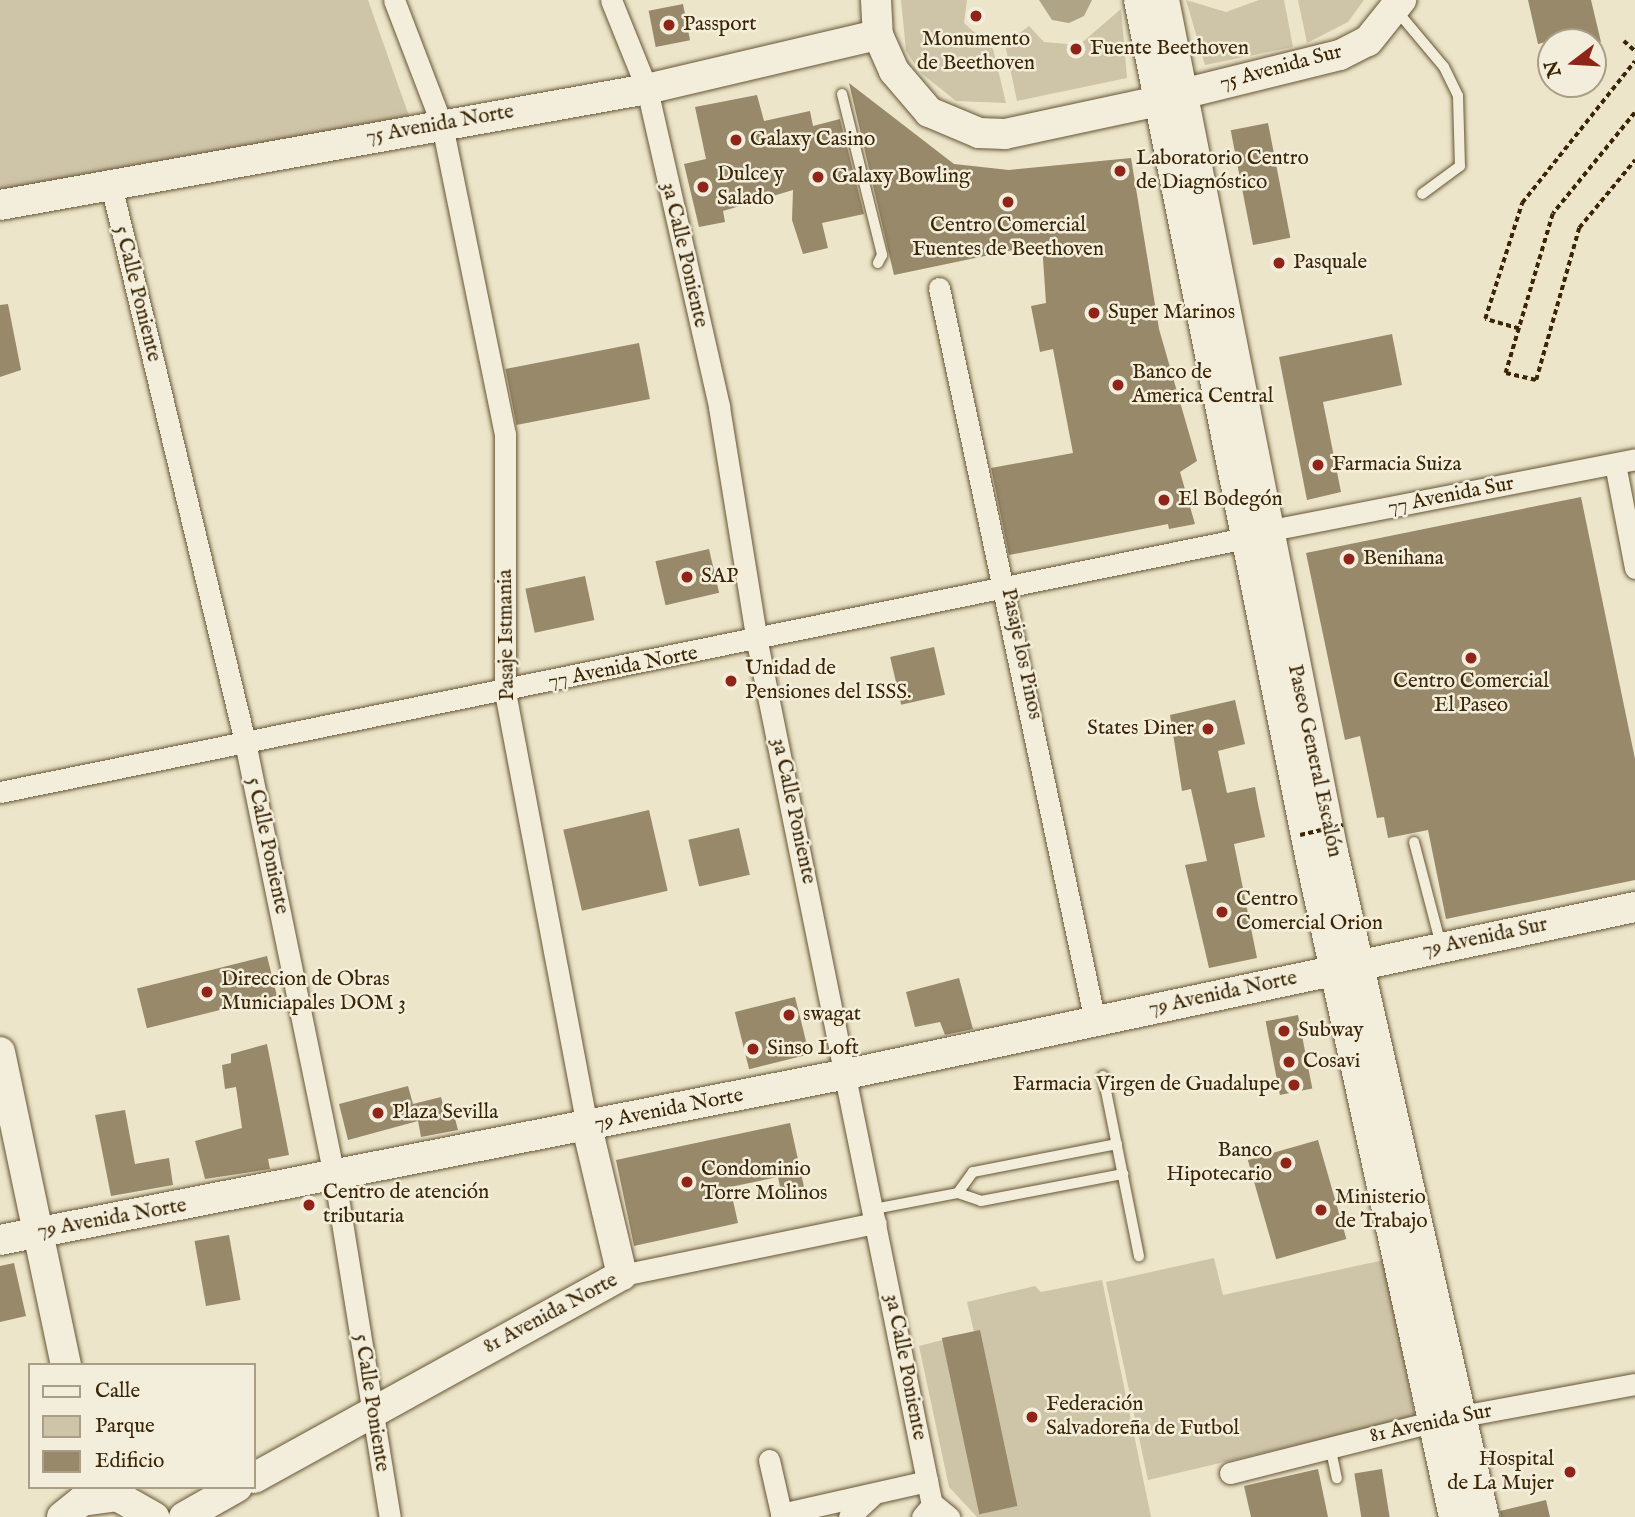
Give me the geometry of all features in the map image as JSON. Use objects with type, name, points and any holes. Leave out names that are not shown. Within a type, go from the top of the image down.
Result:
[{"type":"main road","points":[[876,0],[878,35],[894,71],[929,112],[979,133],[1005,134],[1170,98]]},
{"type":"main road","name":"Paseo General Escalón","points":[[1139,0],[1170,98],[1256,535],[1346,968],[1448,1419],[1484,1517]]},
{"type":"main road","name":"Paseo General Escalón","points":[[1164,0],[1170,98]]},
{"type":"main road","name":"75 Avenida Sur","points":[[1170,98],[1340,55],[1368,41],[1399,5]]},
{"type":"main road","name":"75 Avenida Norte","points":[[0,205],[110,181],[647,89],[878,35]]},
{"type":"main road","name":"79 Avenida Sur","points":[[1346,968],[1635,907]]},
{"type":"main road","name":"79 Avenida Norte","points":[[0,1240],[335,1179],[1346,968]]},
{"type":"main road","points":[[0,1052],[36,1233],[66,1363]]},
{"type":"main road","name":"Pasaje Istmania","points":[[587,1127],[622,1275]]},
{"type":"main road","name":"81 Avenida Norte","points":[[256,1477],[622,1275]]},
{"type":"main road","name":"Paseo General Escalón","points":[[1448,1419],[1454,1517]]},
{"type":"main road","points":[[184,1517],[233,1489]]},
{"type":"main road","points":[[62,1517],[96,1492],[135,1502],[154,1517]]},
{"type":"street","name":"Pasaje Istmania","points":[[394,0],[442,125],[505,434],[505,692],[587,1127]]},
{"type":"street","name":"3a Calle Poniente","points":[[611,0],[647,89],[719,407],[757,642],[847,1074],[934,1513]]},
{"type":"street","name":"5 Calle Poniente","points":[[110,181],[246,742],[335,1179],[390,1517]]},
{"type":"street","name":"Pasaje los Pinos","points":[[939,288],[1008,591],[1095,1021]]},
{"type":"street","name":"77 Avenida Sur","points":[[1256,535],[1625,462]]},
{"type":"street","points":[[1625,462],[1635,568]]},
{"type":"street","name":"77 Avenida Norte","points":[[0,792],[1008,591],[1256,535]]},
{"type":"street","name":"81 Avenida Norte","points":[[622,1275],[875,1216]]},
{"type":"street","name":"81 Avenida Sur","points":[[1230,1474],[1331,1446],[1448,1419],[1635,1384]]},
{"type":"street","points":[[769,1460],[781,1516],[927,1481]]},
{"type":"street","points":[[849,1517],[876,1493]]},
{"type":"lane","points":[[1399,5],[1444,67],[1458,96],[1460,166],[1423,194]]},
{"type":"lane","points":[[842,94],[882,255],[878,263]]},
{"type":"lane","points":[[1414,842],[1441,947]]},
{"type":"lane","points":[[1103,1076],[1139,1256]]},
{"type":"lane","points":[[958,1193],[973,1172],[1117,1144]]},
{"type":"lane","points":[[875,1216],[958,1193],[981,1201],[1123,1174]]},
{"type":"lane","points":[[1331,1446],[1337,1478]]},
{"type":"path","points":[[1624,41],[1635,51]]},
{"type":"path","points":[[1519,329],[1485,319],[1522,203],[1635,61]]},
{"type":"path","points":[[1635,113],[1553,214],[1506,373],[1536,380],[1579,228],[1635,160]]},
{"type":"path","points":[[1300,835],[1343,825]]},
{"type":"green space","points":[[0,0],[368,0],[409,116],[0,199]]},
{"type":"green space","points":[[901,0],[967,0],[964,23],[993,49],[1006,103],[956,101],[921,73],[906,51]]},
{"type":"green space","points":[[1186,0],[1226,12],[1259,0],[1284,0],[1293,47],[1205,65]]},
{"type":"green space","points":[[1298,0],[1364,0],[1348,22],[1307,43]]},
{"type":"green space","points":[[1121,9],[1127,78],[1017,101],[1005,44],[1029,26],[1044,42],[1079,45]]},
{"type":"green space","points":[[1214,1258],[1223,1295],[1384,1260],[1415,1417],[1148,1480],[1106,1282]]},
{"type":"green space","name":"Federación Salvadoreña de Futbol","points":[[1102,1280],[1151,1517],[977,1517],[949,1487],[919,1346],[974,1332],[967,1302],[1035,1286],[1041,1292]]},
{"type":"shaded area","name":"Fuente Beethoven","points":[[1039,0],[1092,0],[1084,16],[1069,23],[1052,20]]},
{"type":"building","points":[[1528,0],[1591,0],[1598,28],[1537,28],[1537,40]]},
{"type":"building","name":"Passport","points":[[683,4],[690,40],[656,47],[649,11]]},
{"type":"building","points":[[849,83],[954,164],[1009,170],[1131,158],[1159,329],[1197,461],[1180,472],[1195,524],[1169,529],[1168,524],[1009,555],[991,468],[1073,453],[1053,349],[1040,352],[1031,306],[1046,303],[1042,244],[894,275]]},
{"type":"building","points":[[757,95],[764,121],[810,111],[813,126],[840,119],[864,214],[822,223],[828,248],[803,254],[792,220],[793,190],[723,211],[725,222],[699,227],[684,164],[706,159],[695,107]]},
{"type":"building","points":[[1268,123],[1290,238],[1253,245],[1231,130]]},
{"type":"building","points":[[8,304],[21,370],[0,377],[0,305]]},
{"type":"building","points":[[1392,334],[1402,385],[1323,402],[1341,492],[1307,500],[1279,357]]},
{"type":"building","points":[[639,343],[650,399],[516,425],[505,369]]},
{"type":"building","name":"Centro Comercial El Paseo","points":[[1581,497],[1635,759],[1635,880],[1446,919],[1428,830],[1388,838],[1384,817],[1377,818],[1360,736],[1345,740],[1306,553]]},
{"type":"building","name":"SAP","points":[[709,549],[719,593],[666,605],[655,561]]},
{"type":"building","points":[[585,576],[594,620],[535,633],[525,589]]},
{"type":"building","points":[[934,647],[945,695],[901,705],[890,657]]},
{"type":"building","points":[[1235,700],[1245,744],[1218,751],[1227,793],[1255,787],[1265,837],[1234,844],[1257,958],[1209,968],[1185,865],[1207,861],[1191,789],[1182,791],[1170,715]]},
{"type":"building","points":[[649,810],[668,891],[582,911],[563,830]]},
{"type":"building","points":[[739,828],[750,875],[699,886],[688,840]]},
{"type":"building","name":"Direccion de Obras Municiapales DOM 3","points":[[267,956],[277,996],[147,1028],[137,988]]},
{"type":"building","points":[[959,978],[973,1029],[945,1035],[940,1022],[915,1027],[906,992]]},
{"type":"building","points":[[795,997],[809,1054],[749,1069],[735,1012]]},
{"type":"building","points":[[1298,1015],[1312,1089],[1280,1095],[1266,1021]]},
{"type":"building","points":[[267,1044],[289,1155],[268,1159],[270,1169],[205,1179],[195,1141],[242,1128],[236,1087],[225,1089],[222,1065],[231,1063],[231,1054]]},
{"type":"building","name":"Plaza Sevilla","points":[[408,1086],[413,1104],[441,1097],[444,1109],[452,1107],[458,1130],[421,1137],[418,1121],[348,1140],[339,1104]]},
{"type":"building","points":[[125,1110],[135,1164],[169,1158],[173,1185],[111,1196],[95,1115]]},
{"type":"building","name":"Condominio Torre Molinos","points":[[790,1123],[804,1187],[781,1192],[778,1177],[730,1187],[738,1223],[634,1246],[616,1160]]},
{"type":"building","points":[[1318,1140],[1346,1239],[1276,1259],[1248,1160]]},
{"type":"building","points":[[229,1235],[240,1300],[206,1306],[195,1241]]},
{"type":"building","points":[[14,1263],[26,1316],[0,1322],[0,1266]]},
{"type":"building","points":[[980,1330],[1017,1506],[979,1514],[942,1338]]},
{"type":"building","points":[[1318,1469],[1328,1517],[1251,1517],[1244,1486]]},
{"type":"building","points":[[1382,1469],[1390,1517],[1361,1517],[1354,1473]]},
{"type":"building","points":[[1546,1500],[1550,1517],[1501,1517],[1500,1511]]},
{"type":"place","name":"Monumento de Beethoven","points":[[976,16]]},
{"type":"place","name":"Passport","points":[[669,25]]},
{"type":"place","name":"Fuente Beethoven","points":[[1076,49]]},
{"type":"place","name":"Galaxy Casino","points":[[736,140]]},
{"type":"place","name":"Laboratorio Centro de Diagnóstico","points":[[1120,171]]},
{"type":"place","name":"Galaxy Bowling","points":[[818,177]]},
{"type":"place","name":"Dulce y Salado","points":[[703,187]]},
{"type":"place","name":"Centro Comercial Fuentes de Beethoven","points":[[1008,202]]},
{"type":"place","name":"Pasquale","points":[[1279,263]]},
{"type":"place","name":"Super Marinos","points":[[1094,313]]},
{"type":"place","name":"Banco de America Central","points":[[1118,385]]},
{"type":"place","name":"Farmacia Suiza","points":[[1318,465]]},
{"type":"place","name":"El Bodegón","points":[[1164,500]]},
{"type":"place","name":"Benihana","points":[[1349,559]]},
{"type":"place","name":"SAP","points":[[687,577]]},
{"type":"place","name":"Centro Comercial El Paseo","points":[[1471,658]]},
{"type":"place","name":"Unidad de Pensiones del ISSS.","points":[[731,681]]},
{"type":"place","name":"States Diner","points":[[1208,729]]},
{"type":"place","name":"Centro Comercial Orion","points":[[1222,912]]},
{"type":"place","name":"Direccion de Obras Municiapales DOM 3","points":[[207,992]]},
{"type":"place","name":"swagat","points":[[789,1015]]},
{"type":"place","name":"Subway","points":[[1284,1031]]},
{"type":"place","name":"Sinso Loft","points":[[753,1049]]},
{"type":"place","name":"Cosavi","points":[[1289,1062]]},
{"type":"place","name":"Farmacia Virgen de Guadalupe","points":[[1294,1085]]},
{"type":"place","name":"Plaza Sevilla","points":[[378,1113]]},
{"type":"place","name":"Banco Hipotecario","points":[[1286,1163]]},
{"type":"place","name":"Condominio Torre Molinos","points":[[687,1182]]},
{"type":"place","name":"Centro de atención tributaria","points":[[309,1205]]},
{"type":"place","name":"Ministerio de Trabajo","points":[[1321,1210]]},
{"type":"place","name":"Federación Salvadoreña de Futbol","points":[[1032,1417]]},
{"type":"place","name":"Hospital de La Mujer","points":[[1570,1472]]}]
